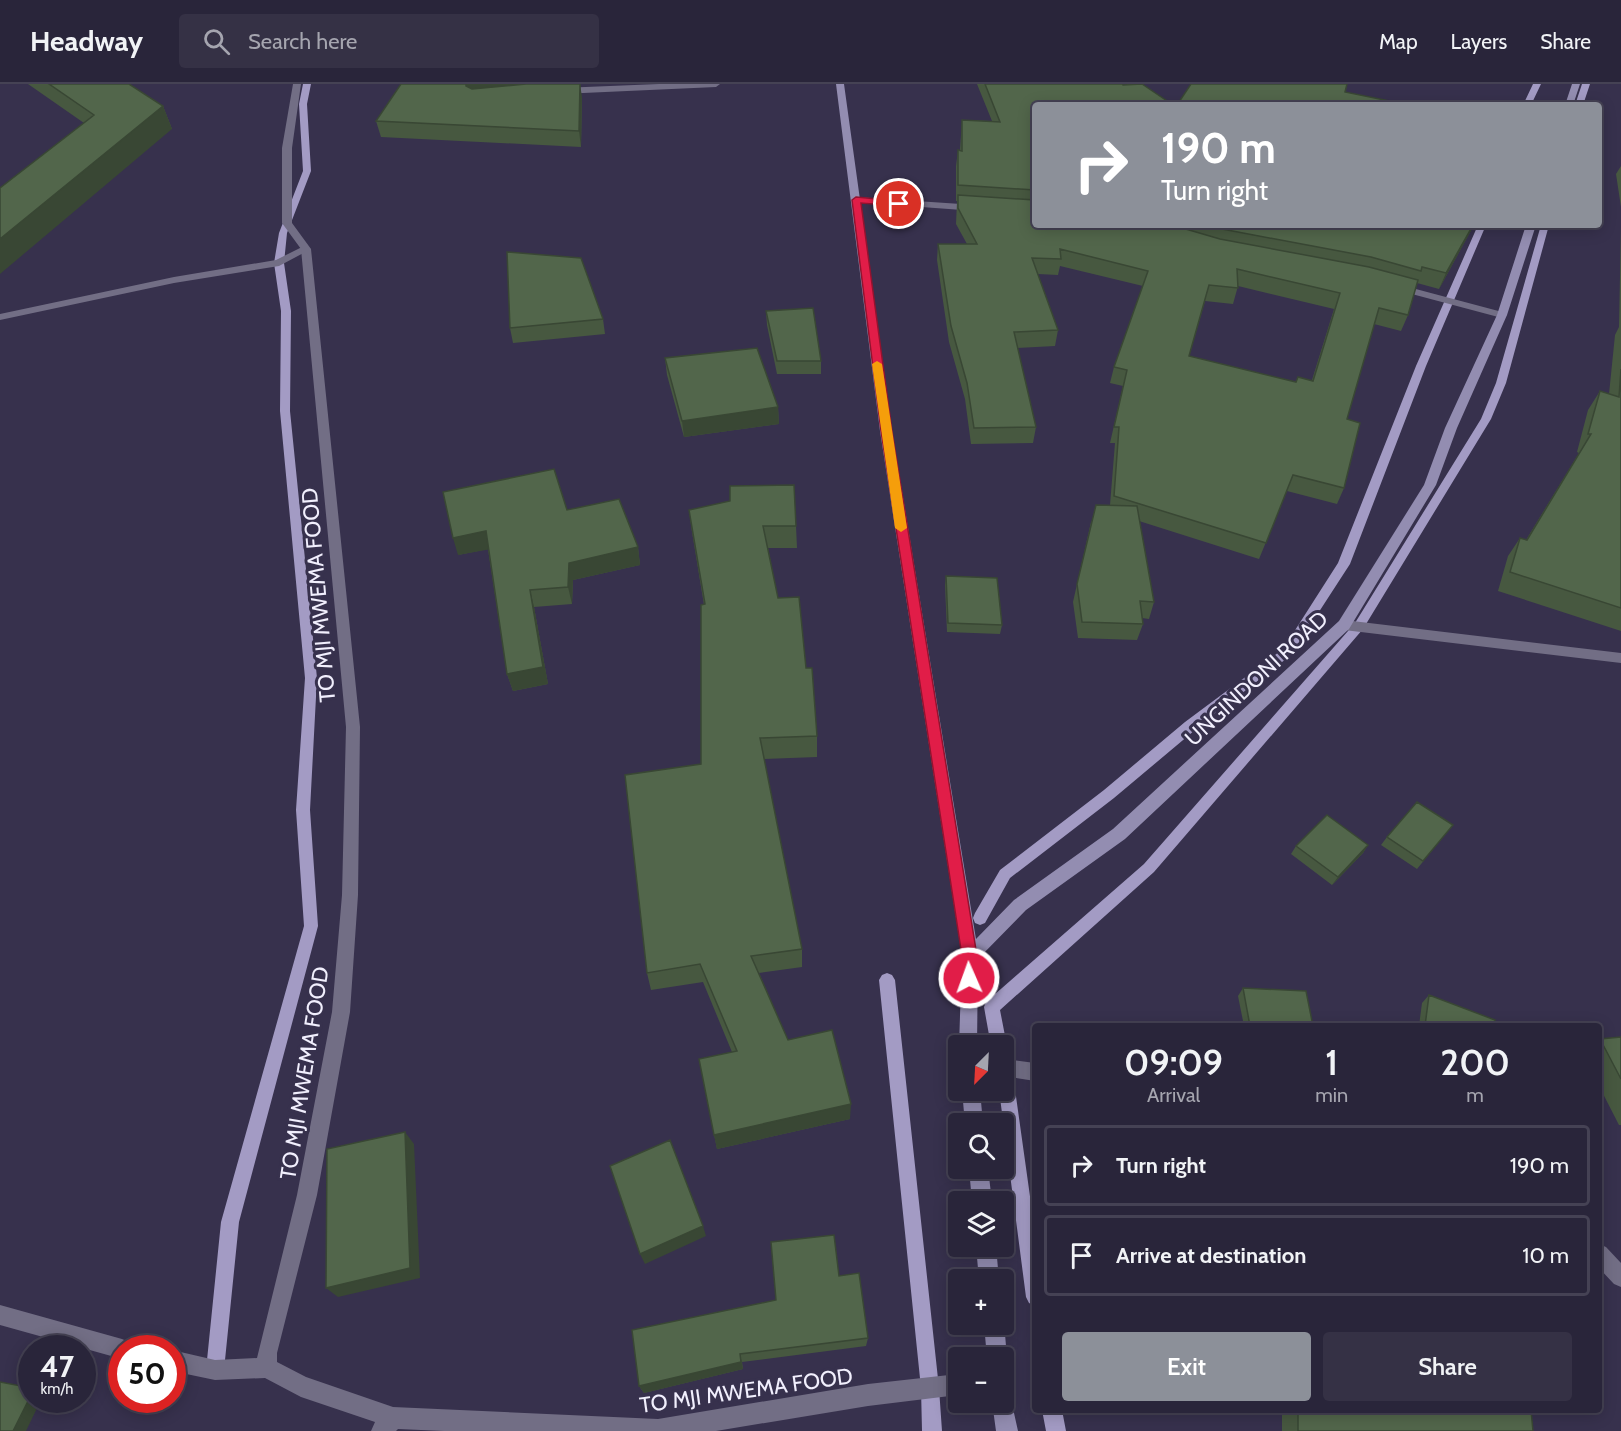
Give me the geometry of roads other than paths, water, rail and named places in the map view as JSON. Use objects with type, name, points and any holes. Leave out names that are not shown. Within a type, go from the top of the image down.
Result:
[{"type":"main road","points":[[840,84],[886,431],[970,956],[968,1035]]},
{"type":"main road","points":[[1570,102],[1576,84]]},
{"type":"main road","name":"UNGINDONI ROAD","points":[[970,956],[1020,905],[1119,834],[1344,625],[1430,485],[1450,428],[1502,315],[1530,228]]},
{"type":"main road","points":[[1005,1413],[1007,1431]]},
{"type":"street","name":"TO MJI MWEMA FOOD","points":[[297,84],[287,148],[287,223],[306,249],[353,727],[350,895],[341,1012],[307,1195],[267,1353],[267,1368],[388,1425],[658,1430],[868,1395],[948,1386]]},
{"type":"street","points":[[551,92],[716,84]]},
{"type":"street","points":[[856,200],[987,208]]},
{"type":"street","points":[[0,317],[174,280],[279,262],[306,249]]},
{"type":"street","points":[[1385,284],[1502,315]]},
{"type":"street","points":[[1344,625],[1621,658]]},
{"type":"street","points":[[1014,1069],[1032,1072]]},
{"type":"street","points":[[1602,1257],[1621,1277]]},
{"type":"street","points":[[0,1315],[108,1345]]},
{"type":"street","points":[[186,1363],[215,1370],[267,1368]]},
{"type":"waterway","points":[[215,1370],[230,1222],[311,926],[303,810],[311,678],[285,411],[286,311],[279,263],[283,233],[307,171],[303,104],[307,84]]},
{"type":"waterway","points":[[1528,102],[1537,84]]},
{"type":"waterway","points":[[1580,102],[1586,84]]},
{"type":"waterway","points":[[980,918],[1005,874],[1109,794],[1190,726],[1287,652],[1344,564],[1421,366],[1481,228]]},
{"type":"waterway","points":[[997,1035],[992,1007],[1149,868],[1359,626],[1486,419],[1501,383],[1544,228]]},
{"type":"waterway","points":[[887,980],[930,1388],[932,1431]]},
{"type":"waterway","points":[[1008,1101],[1032,1275]]},
{"type":"waterway","points":[[1053,1413],[1056,1431]]}]
